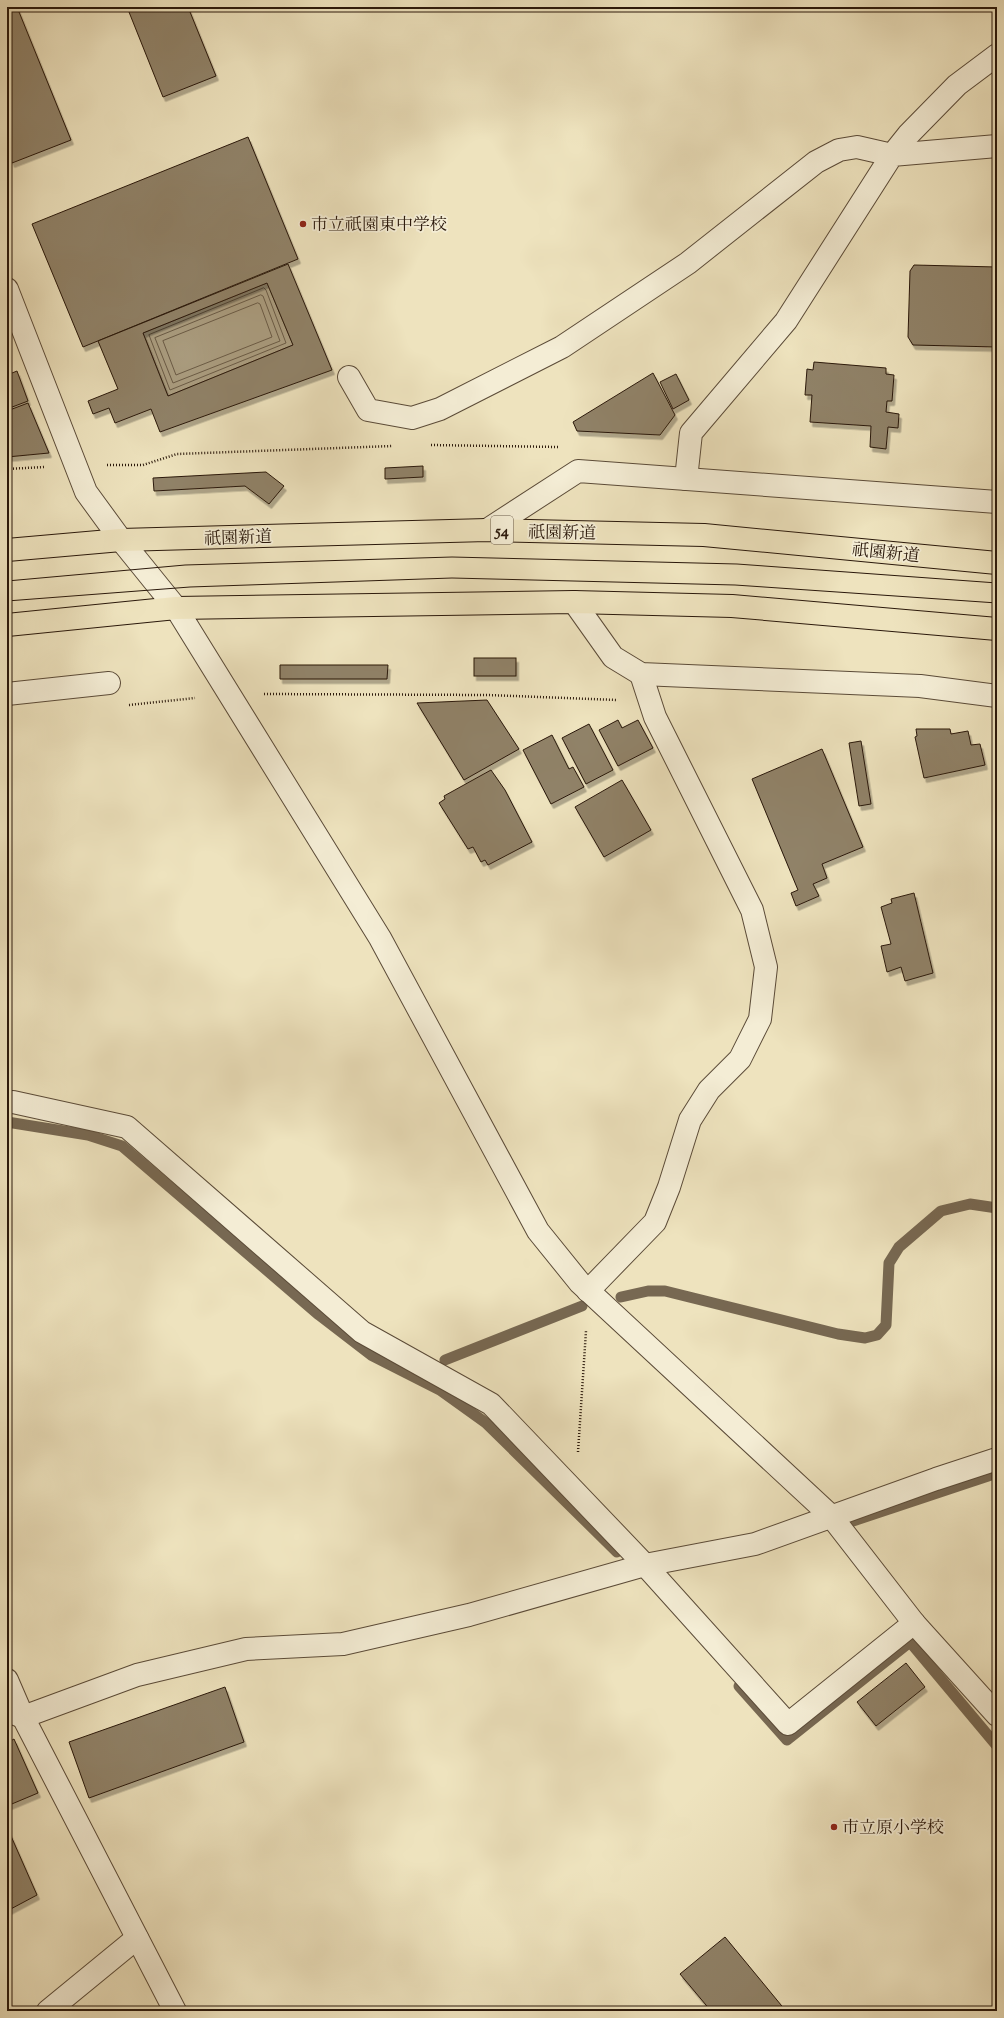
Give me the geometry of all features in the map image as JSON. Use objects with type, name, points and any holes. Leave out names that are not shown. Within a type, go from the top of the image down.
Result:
[{"type":"highway","name":"祇園新道","points":[[7,550],[121,540],[487,530],[704,535],[997,563]]},
{"type":"highway","points":[[7,625],[176,608],[574,602],[732,606],[997,629]]},
{"type":"street","points":[[686,479],[692,434],[786,321],[892,155],[908,135],[957,85],[997,55]]},
{"type":"street","points":[[349,377],[368,410],[412,418],[440,409],[562,347],[688,262],[816,162],[839,150],[857,148],[892,155],[997,146]]},
{"type":"street","points":[[7,289],[86,492],[121,540],[176,608],[380,938],[538,1231],[588,1291],[831,1516],[914,1623],[997,1715]]},
{"type":"street","points":[[487,530],[578,471],[997,502]]},
{"type":"street","points":[[574,602],[613,657],[641,674],[920,686],[997,696]]},
{"type":"street","points":[[588,1291],[655,1222],[669,1187],[690,1120],[709,1090],[740,1059],[760,1019],[766,967],[752,910],[655,717],[641,674]]},
{"type":"street","points":[[7,694],[110,683]]},
{"type":"street","points":[[7,1103],[13,1102],[127,1126],[362,1332],[491,1404],[577,1492],[645,1565],[788,1724],[914,1623]]},
{"type":"street","points":[[15,1714],[145,1673],[246,1649],[343,1644],[469,1615],[645,1565],[755,1544],[936,1479],[997,1459]]},
{"type":"street","points":[[7,1680],[15,1714],[175,2011]]},
{"type":"street","points":[[48,2011],[137,1938]]},
{"type":"path","points":[[423,445],[564,447]]},
{"type":"path","points":[[105,465],[143,465],[177,454],[399,446]]},
{"type":"path","points":[[7,469],[48,467]]},
{"type":"path","points":[[577,1492],[588,1291]]},
{"type":"water","points":[[267,283],[293,345],[168,396],[143,333]]},
{"type":"building","points":[[7,7],[17,7],[71,140],[12,163],[7,150]]},
{"type":"building","points":[[127,7],[188,7],[216,76],[163,97]]},
{"type":"building","points":[[248,137],[298,259],[83,347],[32,224]]},
{"type":"building","points":[[288,264],[332,370],[160,432],[151,409],[115,423],[109,408],[93,414],[88,401],[118,389],[98,341]],"holes":[[[267,283],[293,345],[168,396],[143,333]]]},
{"type":"building","points":[[914,265],[997,267],[997,347],[913,345],[908,337],[910,271]]},
{"type":"building","points":[[814,362],[886,368],[886,374],[894,375],[892,401],[887,401],[886,412],[899,414],[898,428],[888,427],[886,449],[870,447],[871,426],[810,422],[812,395],[805,395],[807,369],[813,370]]},
{"type":"building","points":[[17,371],[28,401],[7,409],[7,375]]},
{"type":"building","points":[[653,373],[675,415],[660,435],[577,431],[573,422]]},
{"type":"building","points":[[676,374],[689,400],[673,409],[660,382]]},
{"type":"building","points":[[28,403],[49,453],[7,457],[7,411]]},
{"type":"building","points":[[423,466],[423,477],[385,479],[385,468]]},
{"type":"building","points":[[266,472],[284,486],[269,504],[245,486],[154,491],[153,478]]},
{"type":"building","points":[[474,658],[516,658],[516,676],[474,676]]},
{"type":"building","points":[[280,665],[388,665],[387,679],[280,679]]},
{"type":"building","points":[[487,700],[519,749],[464,780],[417,703]]},
{"type":"building","points":[[618,720],[622,728],[638,720],[653,748],[618,766],[599,730]]},
{"type":"building","points":[[589,724],[613,770],[586,784],[562,738]]},
{"type":"building","points":[[916,729],[950,729],[951,734],[968,731],[971,745],[980,744],[985,765],[924,778],[915,737],[917,736]]},
{"type":"building","points":[[552,735],[569,769],[573,767],[584,787],[551,804],[523,750]]},
{"type":"building","points":[[861,741],[871,804],[859,806],[849,743]]},
{"type":"building","points":[[822,749],[863,847],[822,864],[827,878],[813,884],[819,896],[796,906],[791,893],[798,890],[752,779]]},
{"type":"building","points":[[491,770],[505,790],[532,842],[488,865],[485,860],[481,862],[473,847],[468,849],[439,803],[445,799],[444,796]]},
{"type":"building","points":[[622,780],[651,830],[604,857],[575,807]]},
{"type":"building","points":[[914,893],[933,973],[905,981],[901,967],[887,972],[881,946],[891,944],[881,907],[892,903],[891,899]]},
{"type":"building","points":[[906,1663],[925,1687],[876,1726],[857,1702]]},
{"type":"building","points":[[225,1687],[244,1742],[89,1798],[69,1742]]},
{"type":"building","points":[[14,1739],[38,1793],[7,1806],[7,1743]]},
{"type":"building","points":[[7,1827],[37,1895],[7,1911]]},
{"type":"building","points":[[725,1937],[786,2011],[711,2011],[680,1974]]},
{"type":"waterway","points":[[7,1122],[88,1135],[122,1146],[319,1315],[371,1355],[440,1390],[486,1423],[617,1552]]},
{"type":"waterway","points":[[621,1297],[648,1291],[665,1291],[838,1334],[865,1338],[877,1335],[886,1325],[889,1263],[899,1247],[941,1211],[970,1204],[997,1208]]},
{"type":"waterway","points":[[445,1360],[582,1306]]},
{"type":"waterway","points":[[847,1523],[997,1473]]},
{"type":"waterway","points":[[739,1686],[787,1740],[910,1642],[997,1746]]},
{"type":"tram line","points":[[7,581],[185,565],[452,557],[737,564],[997,583]]},
{"type":"tram line","points":[[7,601],[190,587],[452,578],[735,585],[997,603]]},
{"type":"place","name":"市立祇園東中学校","points":[[303,224]]},
{"type":"place","name":"市立原小学校","points":[[834,1827]]}]
